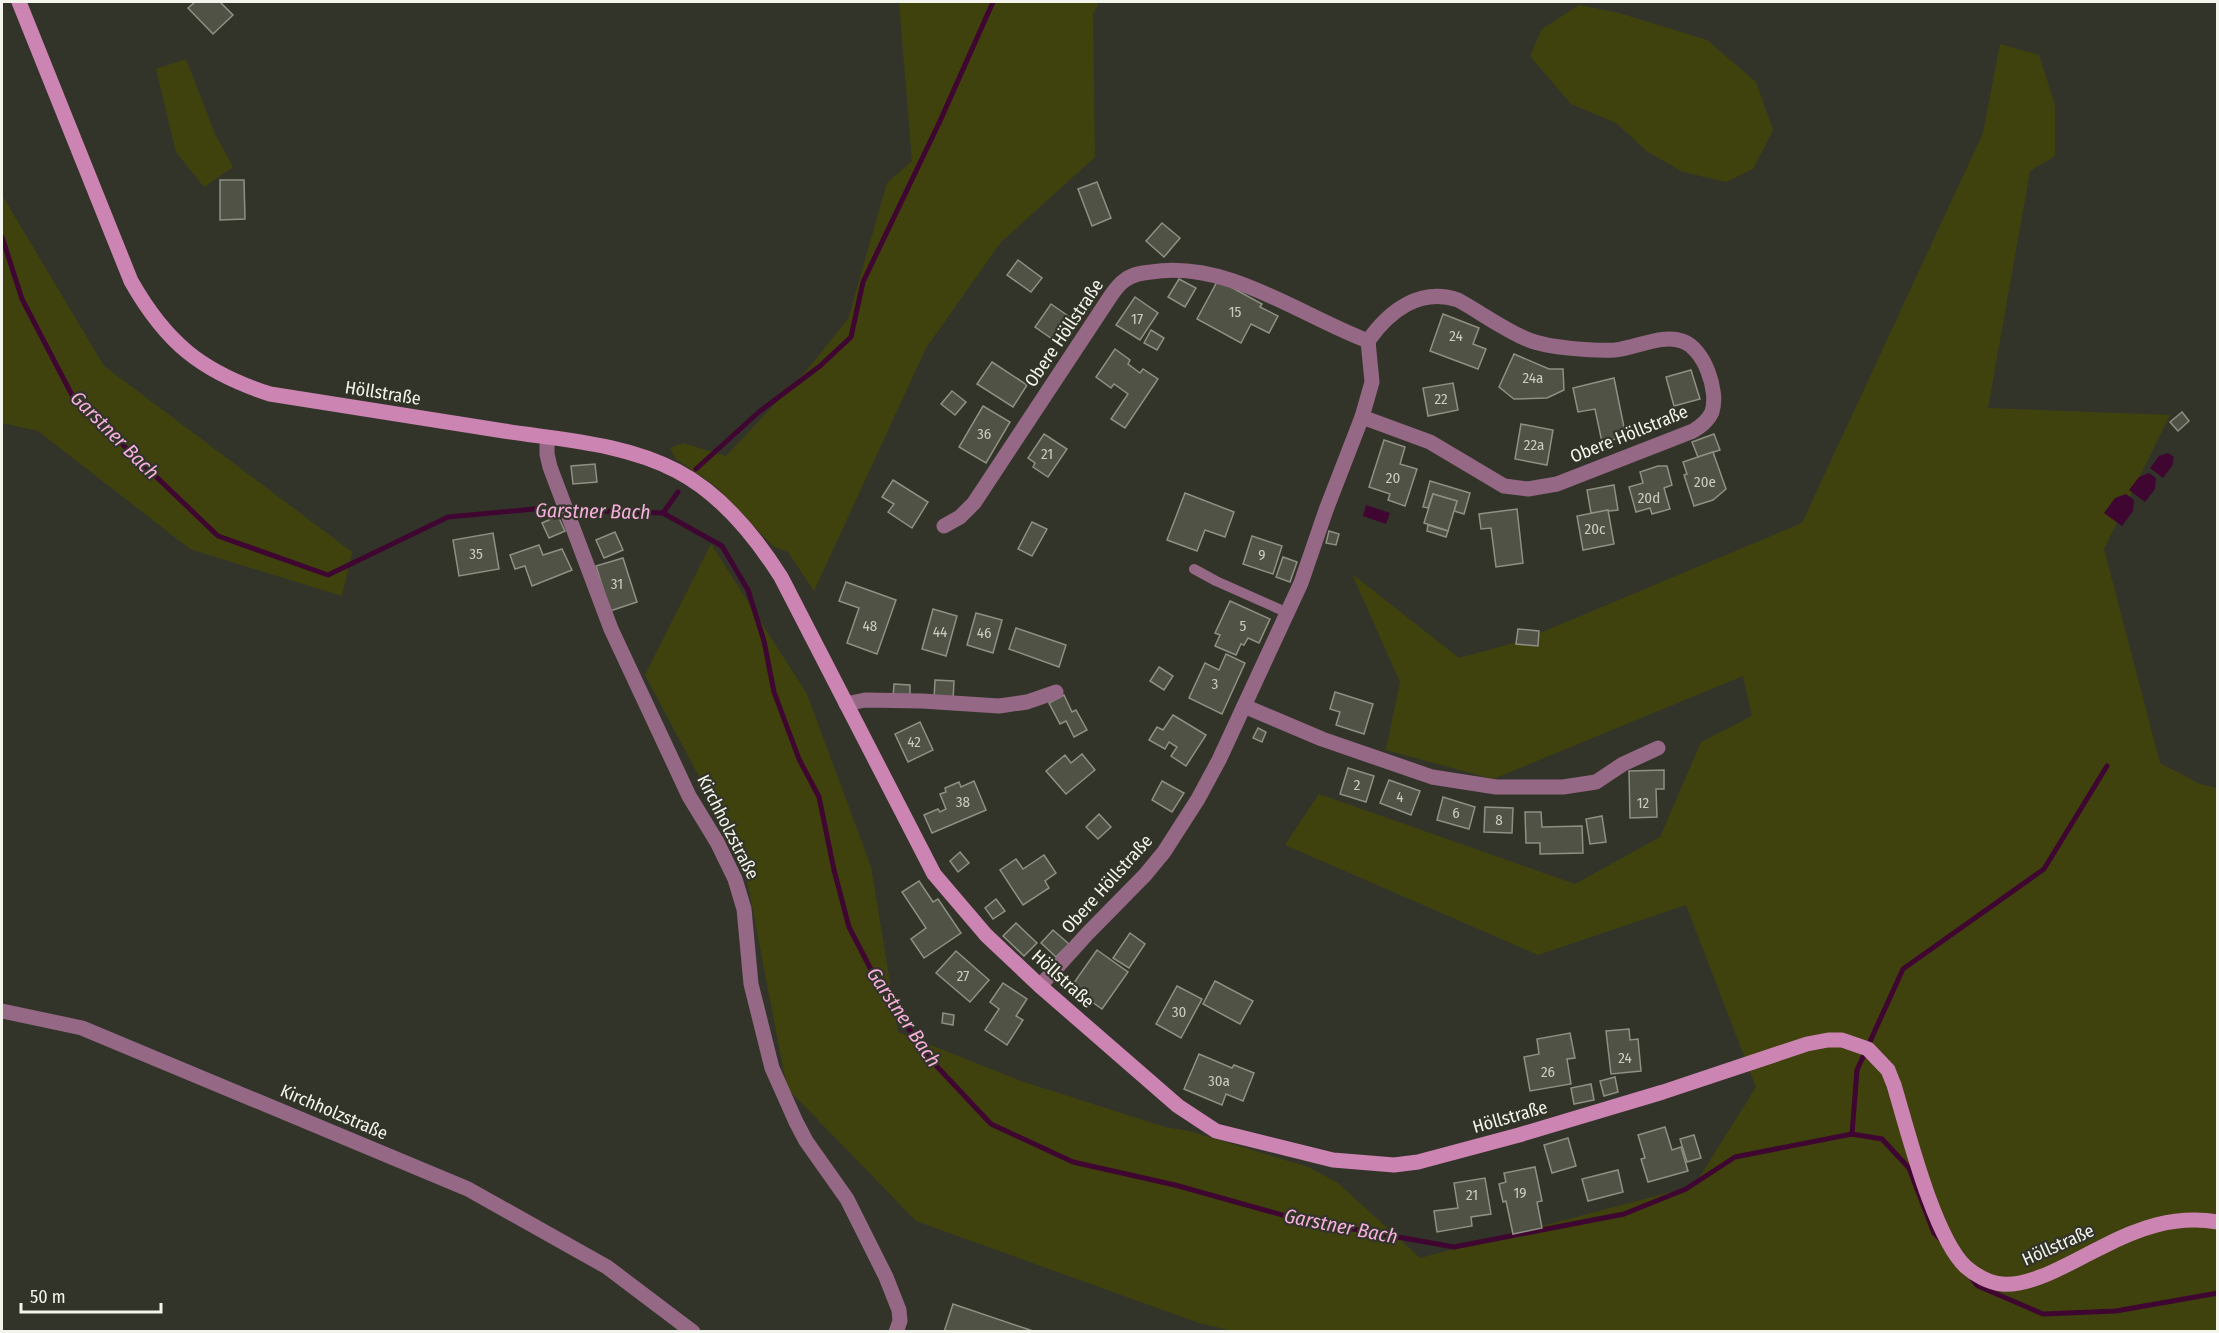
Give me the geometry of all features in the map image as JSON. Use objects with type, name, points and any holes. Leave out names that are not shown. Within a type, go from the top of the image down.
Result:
[{"type":"street","name":"Höllstraße","points":[[19,2],[131,281],[158,324],[195,358],[233,381],[270,394],[592,444],[656,461],[679,472],[711,495],[751,533],[781,577],[934,874],[986,935],[1040,986],[1199,1122],[1216,1131],[1333,1160],[1394,1165],[1418,1162],[1498,1141],[1662,1092],[1807,1044],[1842,1040],[1868,1049],[1888,1070],[1940,1226],[1965,1266],[1982,1279],[2002,1284],[2038,1277],[2124,1235],[2166,1221],[2188,1219],[2217,1222]]},
{"type":"street","name":"Obere Höllstraße","points":[[944,526],[960,517],[974,503],[1118,285],[1134,275],[1163,270],[1202,271],[1218,275],[1239,282],[1336,329],[1368,341]]},
{"type":"street","name":"Obere Höllstraße","points":[[1040,986],[1145,875],[1164,852],[1198,799],[1301,583],[1362,417],[1372,382],[1368,341],[1379,325],[1401,307],[1429,297],[1449,297],[1522,337],[1540,344],[1615,350],[1660,340],[1681,340],[1691,345],[1704,361],[1713,405],[1707,421],[1693,431],[1557,484],[1528,489],[1504,486],[1430,442],[1362,417]]},
{"type":"street","name":"Kirchholzstraße","points":[[547,438],[547,454],[557,486],[611,629],[689,796],[717,842],[735,879],[744,909],[751,984],[775,1077],[787,1106],[806,1141],[847,1199],[886,1276],[899,1310],[900,1321],[896,1332]]},
{"type":"street","points":[[846,704],[858,700],[876,700],[999,706],[1027,702],[1056,692]]},
{"type":"street","points":[[1244,706],[1322,739],[1432,777],[1488,787],[1563,787],[1596,782],[1623,764],[1658,748]]},
{"type":"street","name":"Kirchholzstraße","points":[[2,1011],[82,1028],[468,1189],[607,1267],[693,1332]]},
{"type":"lane","points":[[1194,569],[1288,613]]},
{"type":"shaded area","points":[[899,2],[1099,2],[1093,14],[1095,157],[1001,242],[926,348],[814,591],[788,552],[773,546],[715,486],[676,459],[670,448],[683,443],[726,456],[807,370],[848,319],[887,183],[912,161]]},
{"type":"shaded area","points":[[1579,5],[1619,13],[1707,40],[1756,82],[1773,130],[1753,169],[1726,182],[1683,172],[1648,152],[1616,123],[1571,104],[1530,56],[1542,29]]},
{"type":"shaded area","points":[[2000,44],[2039,55],[2055,105],[2055,156],[2030,171],[1988,408],[2170,415],[2104,549],[2160,763],[2200,784],[2217,788],[2217,1331],[1233,1331],[1199,1323],[916,1221],[787,1088],[743,859],[645,675],[711,544],[807,694],[871,867],[898,1032],[1021,1081],[1165,1127],[1189,1131],[1308,1167],[1338,1183],[1420,1258],[1694,1186],[1756,1087],[1686,905],[1538,955],[1285,845],[1319,794],[1575,884],[1660,837],[1701,742],[1752,716],[1743,676],[1493,779],[1386,750],[1400,682],[1352,574],[1459,658],[1521,641],[1802,523],[1983,133]]},
{"type":"shaded area","points":[[186,59],[215,134],[233,167],[204,187],[176,152],[156,69]]},
{"type":"shaded area","points":[[2,195],[104,366],[352,552],[342,596],[190,549],[38,431],[2,423]]},
{"type":"shaded area","points":[[2168,453],[2174,457],[2172,466],[2163,478],[2150,468],[2159,456]]},
{"type":"shaded area","points":[[2149,473],[2156,478],[2155,489],[2145,502],[2129,490],[2139,477]]},
{"type":"shaded area","points":[[2126,494],[2134,500],[2133,511],[2122,526],[2104,513],[2115,498]]},
{"type":"shaded area","points":[[1366,505],[1390,513],[1386,524],[1363,516]]},
{"type":"building","points":[[195,2],[220,2],[233,15],[213,34],[188,8]]},
{"type":"building","points":[[220,180],[244,180],[245,219],[220,220]]},
{"type":"building","points":[[1097,182],[1111,218],[1092,226],[1078,189]]},
{"type":"building","points":[[1162,223],[1180,238],[1164,257],[1146,241]]},
{"type":"building","points":[[1018,260],[1042,278],[1031,292],[1007,275]]},
{"type":"building","points":[[1179,279],[1196,288],[1185,307],[1168,297]]},
{"type":"building","points":[[1218,280],[1262,304],[1260,307],[1278,316],[1269,333],[1251,324],[1241,343],[1197,319]]},
{"type":"building","points":[[1135,297],[1158,313],[1140,340],[1116,325]]},
{"type":"building","points":[[1051,304],[1074,320],[1072,322],[1076,325],[1067,339],[1063,336],[1058,343],[1035,327]]},
{"type":"building","points":[[1443,314],[1479,328],[1473,344],[1486,349],[1478,369],[1430,351]]},
{"type":"building","points":[[1151,330],[1164,338],[1157,350],[1144,343]]},
{"type":"building","points":[[1115,349],[1130,360],[1128,364],[1140,373],[1143,369],[1158,379],[1125,428],[1111,419],[1128,394],[1114,384],[1111,388],[1096,377]]},
{"type":"building","points":[[1514,354],[1549,369],[1563,369],[1564,390],[1547,398],[1514,399],[1499,387]]},
{"type":"building","points":[[992,362],[1027,385],[1013,407],[977,384]]},
{"type":"building","points":[[1691,370],[1700,399],[1674,406],[1666,377]]},
{"type":"building","points":[[1614,378],[1626,437],[1602,442],[1595,409],[1578,412],[1573,388]]},
{"type":"building","points":[[1453,383],[1458,410],[1428,416],[1423,388]]},
{"type":"building","points":[[952,391],[966,402],[955,415],[941,404]]},
{"type":"building","points":[[983,406],[1010,422],[986,463],[959,447]]},
{"type":"building","points":[[2182,412],[2189,421],[2178,431],[2170,422]]},
{"type":"building","points":[[1521,424],[1553,430],[1547,465],[1515,459]]},
{"type":"building","points":[[1044,434],[1067,449],[1048,477],[1033,467],[1035,463],[1028,458]]},
{"type":"building","points":[[1714,434],[1720,450],[1698,457],[1692,442]]},
{"type":"building","points":[[1384,440],[1405,447],[1400,464],[1417,469],[1405,506],[1388,500],[1390,494],[1369,487]]},
{"type":"building","points":[[1713,452],[1726,489],[1713,500],[1694,506],[1684,475],[1687,474],[1683,462]]},
{"type":"building","points":[[595,464],[597,482],[573,484],[571,466]]},
{"type":"building","points":[[1658,466],[1667,466],[1672,485],[1664,488],[1670,509],[1652,514],[1650,508],[1636,512],[1629,487],[1643,483],[1640,472]]},
{"type":"building","points":[[893,480],[928,502],[912,528],[888,512],[894,504],[882,497]]},
{"type":"building","points":[[1430,481],[1470,493],[1464,514],[1454,511],[1457,501],[1433,494],[1428,508],[1423,507]]},
{"type":"building","points":[[1614,485],[1618,510],[1591,513],[1587,490]]},
{"type":"building","points":[[1185,493],[1234,512],[1225,537],[1205,530],[1197,551],[1167,540]]},
{"type":"building","points":[[1433,494],[1457,501],[1448,531],[1424,523]]},
{"type":"building","points":[[1517,509],[1523,563],[1496,567],[1491,528],[1481,529],[1479,514]]},
{"type":"building","points":[[1608,510],[1614,544],[1583,550],[1577,516]]},
{"type":"building","points":[[558,516],[565,531],[549,538],[542,523]]},
{"type":"building","points":[[1032,522],[1047,529],[1032,556],[1018,549]]},
{"type":"building","points":[[1428,525],[1448,531],[1446,537],[1427,531]]},
{"type":"building","points":[[1329,531],[1339,534],[1336,545],[1326,543]]},
{"type":"building","points":[[615,532],[623,550],[604,558],[596,540]]},
{"type":"building","points":[[493,533],[499,569],[459,576],[453,540]]},
{"type":"building","points":[[1252,536],[1282,546],[1273,574],[1243,564]]},
{"type":"building","points":[[539,545],[543,555],[562,549],[572,570],[532,586],[525,566],[515,569],[510,555]]},
{"type":"building","points":[[1283,557],[1297,562],[1290,582],[1276,577]]},
{"type":"building","points":[[623,558],[637,602],[610,611],[596,566]]},
{"type":"building","points":[[846,582],[896,600],[877,654],[847,643],[859,608],[839,601]]},
{"type":"building","points":[[1230,601],[1270,619],[1259,643],[1248,638],[1244,645],[1241,644],[1236,655],[1215,646],[1220,635],[1215,633]]},
{"type":"building","points":[[933,609],[957,616],[946,656],[922,649]]},
{"type":"building","points":[[976,613],[1002,620],[993,653],[967,645]]},
{"type":"building","points":[[1016,628],[1066,645],[1059,667],[1009,649]]},
{"type":"building","points":[[1518,629],[1539,631],[1538,646],[1516,644]]},
{"type":"building","points":[[1226,654],[1245,663],[1222,714],[1189,698],[1205,663],[1219,670]]},
{"type":"building","points":[[1159,667],[1173,676],[1164,690],[1150,681]]},
{"type":"building","points":[[935,680],[954,681],[953,700],[934,699]]},
{"type":"building","points":[[894,684],[910,685],[910,697],[893,697]]},
{"type":"building","points":[[1335,692],[1373,704],[1364,734],[1336,725],[1340,712],[1330,709]]},
{"type":"building","points":[[1064,695],[1072,712],[1076,710],[1087,730],[1074,737],[1066,721],[1060,724],[1049,703]]},
{"type":"building","points":[[1173,715],[1206,735],[1186,766],[1171,756],[1177,747],[1169,742],[1165,749],[1149,740],[1157,727],[1163,730]]},
{"type":"building","points":[[920,722],[933,750],[908,762],[895,734]]},
{"type":"building","points":[[1258,728],[1266,732],[1262,742],[1253,738]]},
{"type":"building","points":[[1082,754],[1095,770],[1066,794],[1046,771],[1065,755],[1071,763]]},
{"type":"building","points":[[1348,768],[1374,776],[1366,802],[1340,794]]},
{"type":"building","points":[[1664,770],[1664,789],[1656,789],[1657,817],[1630,818],[1629,771]]},
{"type":"building","points":[[1389,780],[1420,791],[1411,815],[1380,803]]},
{"type":"building","points":[[974,781],[986,810],[932,833],[924,815],[938,809],[940,812],[946,809],[940,794],[946,792],[945,788],[959,782],[961,787]]},
{"type":"building","points":[[1162,781],[1184,793],[1172,812],[1152,800]]},
{"type":"building","points":[[1443,797],[1475,807],[1469,829],[1437,820]]},
{"type":"building","points":[[1485,807],[1513,808],[1512,833],[1484,832]]},
{"type":"building","points":[[1525,812],[1541,812],[1542,827],[1582,826],[1583,853],[1540,854],[1540,843],[1526,843]]},
{"type":"building","points":[[1099,814],[1111,827],[1098,839],[1086,827]]},
{"type":"building","points":[[1602,816],[1606,842],[1590,844],[1586,819]]},
{"type":"building","points":[[960,852],[969,863],[958,872],[950,861]]},
{"type":"building","points":[[1044,855],[1056,873],[1045,881],[1049,888],[1023,905],[1000,870],[1016,859],[1023,869]]},
{"type":"building","points":[[919,881],[933,902],[938,899],[961,933],[924,958],[911,939],[926,928],[902,892]]},
{"type":"building","points":[[996,899],[1005,911],[993,919],[985,908]]},
{"type":"building","points":[[1016,923],[1037,943],[1024,956],[1003,936]]},
{"type":"building","points":[[1053,930],[1069,944],[1056,957],[1041,943]]},
{"type":"building","points":[[1130,933],[1145,944],[1129,968],[1113,958]]},
{"type":"building","points":[[1097,950],[1128,972],[1102,1009],[1071,987]]},
{"type":"building","points":[[956,951],[989,980],[970,1002],[936,973]]},
{"type":"building","points":[[1215,981],[1253,1001],[1240,1024],[1203,1004]]},
{"type":"building","points":[[1003,983],[1027,999],[1016,1016],[1023,1020],[1007,1045],[985,1030],[999,1009],[990,1002]]},
{"type":"building","points":[[1177,986],[1202,999],[1181,1038],[1156,1024]]},
{"type":"building","points":[[943,1013],[954,1015],[953,1025],[942,1023]]},
{"type":"building","points":[[1629,1029],[1630,1040],[1638,1039],[1641,1071],[1611,1074],[1606,1031]]},
{"type":"building","points":[[1570,1033],[1575,1058],[1567,1059],[1571,1084],[1530,1091],[1524,1057],[1539,1054],[1537,1039]]},
{"type":"building","points":[[1199,1054],[1232,1068],[1234,1065],[1254,1073],[1243,1101],[1226,1094],[1222,1105],[1184,1089]]},
{"type":"building","points":[[1615,1077],[1618,1092],[1604,1096],[1600,1081]]},
{"type":"building","points":[[1591,1084],[1594,1100],[1574,1104],[1571,1088]]},
{"type":"building","points":[[1665,1127],[1672,1150],[1681,1147],[1688,1171],[1648,1182],[1641,1159],[1645,1158],[1638,1135]]},
{"type":"building","points":[[1694,1135],[1701,1158],[1687,1162],[1680,1139]]},
{"type":"building","points":[[1568,1138],[1576,1166],[1552,1173],[1544,1145]]},
{"type":"building","points":[[1535,1167],[1542,1201],[1537,1202],[1542,1228],[1513,1234],[1506,1201],[1503,1202],[1499,1184],[1506,1182],[1504,1173]]},
{"type":"building","points":[[1618,1170],[1623,1192],[1588,1201],[1582,1179]]},
{"type":"building","points":[[1485,1178],[1491,1214],[1471,1217],[1472,1226],[1437,1232],[1434,1211],[1458,1208],[1454,1183]]},
{"type":"building","points":[[953,1304],[1036,1332],[944,1332]]},
{"type":"waterway","points":[[696,469],[760,411],[820,366],[851,337],[863,282],[940,121],[993,2]]},
{"type":"waterway","name":"Garstner Bach","points":[[2,237],[22,299],[73,397],[218,536],[328,575],[448,517],[534,509],[663,513],[722,546],[748,590],[764,641],[774,692],[799,759],[819,797],[849,927],[879,985],[929,1058],[991,1124],[1073,1162],[1175,1185],[1297,1219],[1454,1247],[1624,1214],[1686,1189],[1735,1157],[1852,1134],[1882,1139],[1909,1168],[1934,1233],[1940,1239]]},
{"type":"waterway","points":[[663,513],[678,492]]},
{"type":"waterway","points":[[1852,1134],[1857,1070],[1903,969],[2044,869],[2107,766]]},
{"type":"waterway","name":"Garstner Bach","points":[[1972,1279],[1978,1286],[2043,1314],[2116,1311],[2218,1293]]}]
